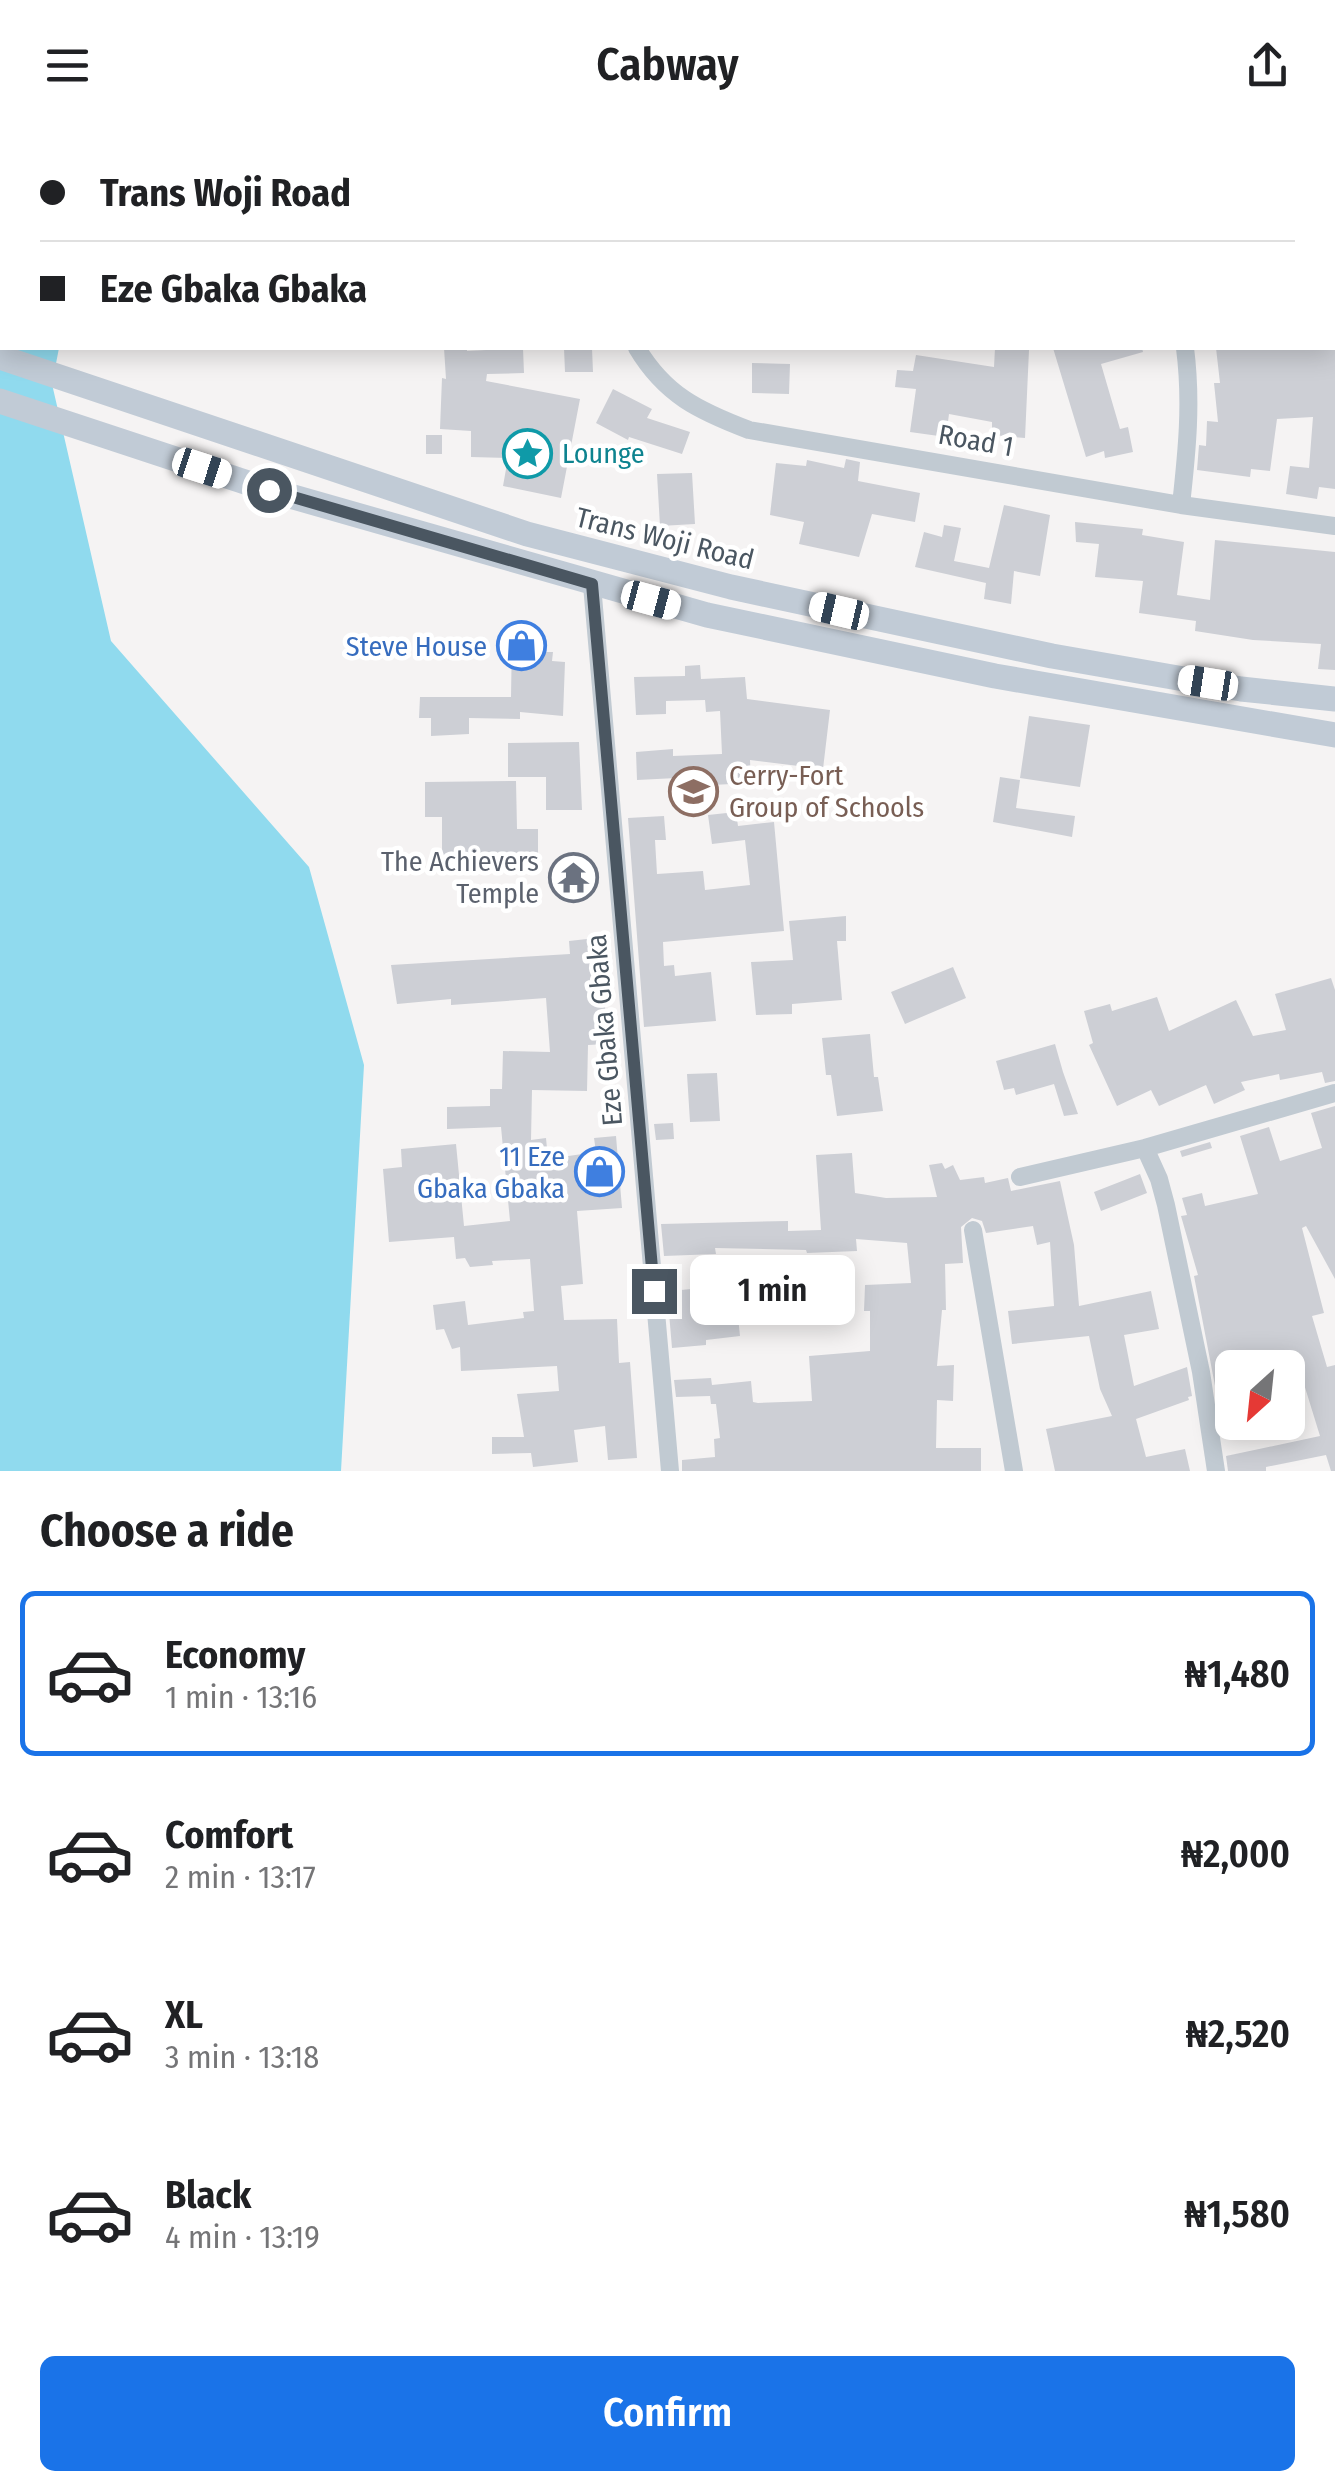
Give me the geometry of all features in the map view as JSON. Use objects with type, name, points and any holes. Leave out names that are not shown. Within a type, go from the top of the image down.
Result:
[{"type":"main road","name":"Trans Woji Road","points":[[0,357],[526,534],[732,587],[1175,678],[1335,699]]},
{"type":"main road","points":[[0,401],[269,490],[707,615],[982,673],[1335,735]]},
{"type":"main road","points":[[982,673],[987,642]]},
{"type":"main road","points":[[1167,707],[1175,678]]},
{"type":"street","name":"Road 1","points":[[638,350],[663,385],[713,416],[749,430],[1182,505],[1335,526]]},
{"type":"street","points":[[1182,505],[1191,392],[1185,350]]},
{"type":"street","name":"Eze Gbaka Gbaka","points":[[592,584],[670,1471]]},
{"type":"street","points":[[1020,1178],[1145,1148],[1335,1093]]},
{"type":"street","points":[[1145,1148],[1166,1205],[1202,1372],[1216,1471]]},
{"type":"street","points":[[973,1230],[1014,1471]]},
{"type":"water","points":[[0,350],[59,350],[52,384],[111,641],[309,867],[364,1065],[341,1471],[0,1471]]},
{"type":"building","points":[[444,350],[523,350],[524,373],[487,374],[486,381],[580,399],[561,498],[503,486],[508,458],[471,457],[471,431],[440,429],[442,378],[446,379]]},
{"type":"building","points":[[564,350],[592,350],[593,372],[565,372]]},
{"type":"building","points":[[995,350],[1029,350],[1025,438],[992,435],[992,422],[949,414],[946,437],[910,432],[916,389],[895,387],[897,370],[913,371],[916,355],[994,367]]},
{"type":"building","points":[[1054,350],[1142,350],[1101,364],[1120,429],[1128,427],[1133,452],[1105,458],[1104,451],[1086,457]]},
{"type":"building","points":[[1216,350],[1335,350],[1335,489],[1319,487],[1317,499],[1286,494],[1290,466],[1309,468],[1313,417],[1277,419],[1270,471],[1251,469],[1250,477],[1197,470],[1199,445],[1206,446],[1207,421],[1218,422],[1214,383],[1220,383]]},
{"type":"building","points":[[752,363],[790,364],[789,394],[752,393]]},
{"type":"building","points":[[613,389],[652,409],[647,418],[690,432],[682,454],[629,437],[628,440],[596,423]]},
{"type":"building","points":[[426,435],[442,435],[442,454],[426,454]]},
{"type":"building","points":[[846,459],[860,462],[858,481],[920,493],[915,522],[872,514],[859,557],[799,544],[804,522],[770,515],[776,463],[806,466],[807,460],[844,468]]},
{"type":"building","points":[[692,473],[695,524],[660,526],[657,474]]},
{"type":"building","points":[[1004,505],[1050,515],[1040,576],[1014,571],[1011,604],[984,599],[986,583],[915,567],[924,532],[942,537],[944,525],[961,528],[954,561],[989,568]]},
{"type":"building","points":[[1075,522],[1143,529],[1142,535],[1184,542],[1177,595],[1210,600],[1215,540],[1335,552],[1335,670],[1318,669],[1321,644],[1195,631],[1196,621],[1139,613],[1143,581],[1095,577],[1099,544],[1076,542]]},
{"type":"building","points":[[542,635],[543,652],[553,652],[552,661],[565,662],[563,716],[520,712],[520,719],[469,718],[469,734],[431,736],[431,718],[419,718],[420,697],[511,697],[512,636]]},
{"type":"building","points":[[700,665],[701,679],[745,677],[747,699],[830,710],[823,769],[750,760],[751,783],[712,785],[712,779],[696,777],[637,780],[636,752],[673,749],[673,756],[722,754],[720,711],[706,712],[705,700],[666,701],[666,714],[636,715],[634,677],[685,676],[685,666]]},
{"type":"building","points":[[1029,716],[1090,725],[1080,787],[1020,778]]},
{"type":"building","points":[[579,742],[582,810],[546,810],[546,777],[508,777],[508,743]]},
{"type":"building","points":[[1000,777],[1020,780],[1016,808],[1075,816],[1072,837],[993,822]]},
{"type":"building","points":[[516,781],[517,829],[538,829],[538,870],[442,871],[442,817],[425,817],[425,782]]},
{"type":"building","points":[[736,812],[738,826],[774,822],[784,931],[663,942],[664,966],[674,965],[675,976],[711,972],[716,1021],[644,1027],[628,818],[664,816],[666,840],[655,840],[657,874],[703,871],[705,890],[750,885],[745,840],[712,844],[708,815]]},
{"type":"building","points":[[846,916],[846,941],[837,941],[842,1000],[792,1004],[792,1014],[756,1015],[751,962],[793,960],[789,921]]},
{"type":"building","points":[[596,938],[600,986],[604,986],[607,1044],[588,1045],[587,1091],[532,1090],[531,1140],[546,1138],[548,1159],[596,1152],[594,1138],[616,1136],[622,1208],[577,1211],[583,1284],[561,1286],[564,1320],[617,1319],[619,1363],[630,1362],[637,1458],[608,1460],[605,1426],[574,1430],[578,1462],[533,1467],[531,1453],[492,1454],[492,1437],[524,1437],[517,1394],[559,1391],[557,1366],[461,1371],[460,1347],[452,1349],[444,1329],[436,1330],[433,1305],[465,1301],[468,1325],[524,1318],[523,1312],[534,1311],[530,1259],[492,1261],[493,1265],[470,1267],[465,1258],[456,1259],[454,1237],[389,1242],[383,1169],[402,1167],[401,1149],[456,1144],[464,1226],[510,1221],[501,1127],[447,1129],[447,1107],[490,1106],[490,1089],[502,1089],[503,1051],[550,1052],[546,998],[451,1005],[451,999],[397,1004],[391,965],[570,954],[569,941]]},
{"type":"building","points":[[953,967],[966,998],[905,1024],[891,992]]},
{"type":"building","points":[[1331,978],[1335,990],[1335,1081],[1325,1083],[1322,1072],[1280,1080],[1279,1074],[1241,1082],[1245,1090],[1214,1104],[1206,1085],[1159,1106],[1151,1090],[1117,1106],[1089,1045],[1093,1043],[1084,1011],[1110,1004],[1112,1011],[1157,997],[1169,1031],[1236,1000],[1253,1036],[1286,1030],[1275,994]]},
{"type":"building","points":[[870,1034],[874,1077],[878,1077],[883,1111],[837,1116],[831,1075],[826,1075],[822,1038]]},
{"type":"building","points":[[1055,1044],[1078,1114],[1064,1116],[1054,1084],[1016,1095],[1014,1088],[1004,1090],[996,1061]]},
{"type":"building","points":[[717,1073],[720,1121],[690,1122],[687,1074]]},
{"type":"building","points":[[1335,1106],[1335,1279],[1306,1226],[1302,1228],[1324,1313],[1312,1316],[1327,1367],[1335,1365],[1335,1471],[1331,1471],[1326,1455],[1266,1467],[1266,1471],[1228,1471],[1226,1456],[1320,1436],[1305,1387],[1305,1350],[1215,1350],[1215,1386],[1194,1276],[1198,1275],[1181,1216],[1187,1215],[1182,1198],[1202,1193],[1205,1206],[1258,1194],[1240,1136],[1269,1127],[1280,1161],[1322,1148],[1311,1113]]},
{"type":"building","points":[[673,1123],[674,1139],[656,1140],[654,1124]]},
{"type":"building","points":[[1210,1142],[1212,1148],[1182,1157],[1180,1151]]},
{"type":"building","points":[[852,1153],[855,1193],[886,1198],[937,1197],[929,1165],[942,1163],[945,1169],[953,1165],[960,1180],[984,1177],[985,1183],[1008,1178],[1011,1191],[1060,1181],[1074,1245],[1079,1306],[1151,1291],[1159,1329],[1124,1335],[1134,1386],[1187,1367],[1192,1396],[1189,1400],[1136,1419],[1146,1457],[1185,1449],[1190,1471],[1055,1471],[1046,1429],[1112,1416],[1100,1389],[1089,1336],[1012,1344],[1008,1311],[1054,1306],[1050,1242],[1037,1245],[1033,1226],[986,1233],[982,1221],[972,1218],[961,1227],[963,1263],[945,1264],[946,1310],[942,1310],[937,1366],[954,1365],[953,1401],[937,1400],[936,1448],[981,1448],[981,1471],[682,1471],[682,1460],[715,1457],[714,1439],[720,1438],[716,1404],[711,1404],[710,1396],[676,1397],[674,1380],[711,1378],[712,1385],[751,1381],[753,1402],[812,1401],[809,1356],[870,1351],[870,1311],[864,1311],[865,1285],[911,1283],[907,1243],[856,1239],[857,1251],[807,1253],[715,1248],[716,1254],[664,1256],[661,1224],[788,1221],[788,1231],[821,1230],[816,1155]]},
{"type":"building","points":[[1140,1174],[1147,1193],[1101,1211],[1094,1192]]},
{"type":"building","points":[[701,1288],[701,1292],[735,1288],[740,1336],[672,1348],[668,1301],[672,1301],[671,1291]]},
{"type":"place","name":"Lounge","points":[[527,453]]},
{"type":"place","name":"Steve House","points":[[522,646]]},
{"type":"place","name":"Cerry-Fort Group of Schools","points":[[694,791]]},
{"type":"place","name":"The Achievers Temple","points":[[574,877]]},
{"type":"place","name":"11 Eze Gbaka Gbaka","points":[[600,1172]]},
{"type":"route","points":[[269,490],[592,584],[654,1291]]}]
